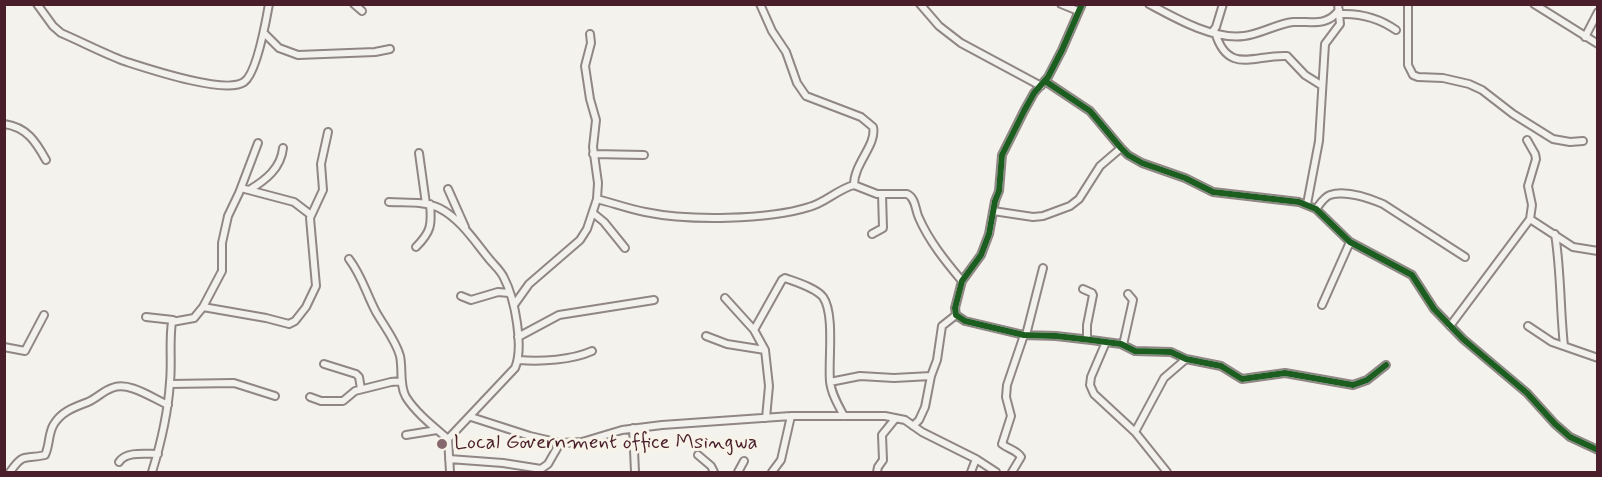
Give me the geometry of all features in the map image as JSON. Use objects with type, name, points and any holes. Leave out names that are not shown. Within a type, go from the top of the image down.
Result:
[{"type":"street","points":[[37,4],[61,33],[123,60],[174,76],[218,85],[236,85],[244,82],[250,74],[264,33],[269,4]]},
{"type":"street","points":[[354,4],[362,11]]},
{"type":"street","points":[[760,4],[772,31],[786,52],[797,83],[806,96],[861,117],[873,127],[873,137],[856,170],[854,185]]},
{"type":"street","points":[[920,4],[939,26],[962,44],[1043,83],[1090,111],[1120,148],[1134,160],[1185,178],[1213,192],[1307,204],[1316,209],[1350,243],[1412,275],[1434,309],[1450,326],[1527,393],[1570,437],[1598,450]]},
{"type":"street","points":[[1061,4],[1078,11]]},
{"type":"street","points":[[1082,4],[1062,50],[1024,111],[1002,155],[999,191],[989,234],[981,255],[962,281],[955,308],[956,315],[965,321],[1025,335],[1087,339],[1123,345],[1135,351],[1171,352],[1186,359],[1221,366],[1242,379],[1286,373],[1353,385],[1367,380],[1386,365]]},
{"type":"street","points":[[1149,4],[1185,22],[1214,32],[1242,36],[1292,22],[1320,23],[1334,17],[1339,10]]},
{"type":"street","points":[[1223,4],[1214,32],[1223,51],[1232,59],[1247,61],[1287,56],[1305,75],[1322,85]]},
{"type":"street","points":[[1408,4],[1408,65],[1413,75],[1469,84],[1482,90],[1513,114],[1552,139],[1570,142],[1583,141]]},
{"type":"street","points":[[1534,4],[1598,44]]},
{"type":"street","points":[[1339,10],[1376,19],[1396,30]]},
{"type":"street","points":[[1307,204],[1319,141],[1325,44],[1339,27],[1339,10]]},
{"type":"street","points":[[1585,37],[1598,12]]},
{"type":"street","points":[[264,33],[279,48],[298,55],[375,52],[390,49]]},
{"type":"street","points":[[513,305],[529,284],[580,240],[587,230],[597,199],[598,183],[593,154],[596,120],[585,66],[591,43],[590,34]]},
{"type":"street","points":[[4,124],[27,133],[34,139],[46,160]]},
{"type":"street","points":[[203,307],[289,324],[295,321],[306,307],[316,286],[310,229],[311,215],[322,190],[321,164],[328,132]]},
{"type":"street","points":[[1450,326],[1530,219],[1532,205],[1528,186],[1536,159],[1527,140]]},
{"type":"street","points":[[146,317],[173,320],[194,318],[203,307],[222,271],[223,232],[258,143]]},
{"type":"street","points":[[248,190],[262,182],[277,166],[283,148]]},
{"type":"street","points":[[993,211],[1033,217],[1070,206],[1079,199],[1100,166],[1120,148]]},
{"type":"street","points":[[416,247],[424,240],[431,228],[419,153]]},
{"type":"street","points":[[593,154],[644,155]]},
{"type":"street","points":[[597,199],[645,212],[671,216],[719,218],[807,208],[854,185],[882,194],[911,195],[926,232],[962,281]]},
{"type":"street","points":[[241,188],[294,202],[311,215]]},
{"type":"street","points":[[448,189],[466,230]]},
{"type":"street","points":[[873,234],[884,228],[882,194]]},
{"type":"street","points":[[1316,209],[1331,195],[1342,194],[1374,200],[1465,257]]},
{"type":"street","points":[[389,202],[428,204],[449,213],[466,230],[503,276],[513,305],[519,360],[515,368],[471,417],[448,439]]},
{"type":"street","points":[[592,213],[604,222],[625,248]]},
{"type":"street","points":[[1530,219],[1573,247],[1598,251]]},
{"type":"street","points":[[1555,234],[1560,271],[1564,346]]},
{"type":"street","points":[[1322,305],[1350,243]]},
{"type":"street","points":[[349,259],[362,276],[375,310],[396,347],[402,368],[405,395],[448,439],[450,472]]},
{"type":"street","points":[[1012,472],[1021,457],[1020,454],[1002,444],[1011,416],[1006,398],[1007,385],[1025,335],[1043,268]]},
{"type":"street","points":[[754,330],[783,279],[818,293],[826,306],[831,349],[830,382],[844,416]]},
{"type":"street","points":[[1083,290],[1092,292],[1093,295],[1087,325],[1087,339]]},
{"type":"street","points":[[461,296],[471,300],[498,292],[509,293]]},
{"type":"street","points":[[1123,345],[1133,300],[1128,294]]},
{"type":"street","points":[[725,298],[754,330],[765,350],[769,386],[766,418]]},
{"type":"street","points":[[518,337],[559,315],[654,300]]},
{"type":"street","points":[[4,347],[25,351],[44,315]]},
{"type":"street","points":[[913,426],[926,407],[942,326],[956,315]]},
{"type":"street","points":[[152,472],[168,405],[173,320]]},
{"type":"street","points":[[1528,326],[1552,342],[1598,358]]},
{"type":"street","points":[[706,336],[727,344],[765,350]]},
{"type":"street","points":[[1106,342],[1096,360],[1090,385],[1098,399],[1135,432],[1167,472]]},
{"type":"street","points":[[519,360],[532,361],[580,356],[592,351]]},
{"type":"street","points":[[1135,432],[1164,378],[1186,359]]},
{"type":"street","points":[[324,364],[356,374],[359,377],[361,389]]},
{"type":"street","points":[[830,382],[850,377],[931,376]]},
{"type":"street","points":[[310,398],[321,401],[343,401],[351,393],[361,389],[402,381]]},
{"type":"street","points":[[170,384],[234,383],[275,396]]},
{"type":"street","points":[[10,472],[18,460],[23,457],[45,455],[51,430],[61,415],[114,386],[138,390],[168,405]]},
{"type":"street","points":[[471,417],[560,443],[582,442],[633,428],[791,416],[874,415],[905,420],[937,441],[976,459],[996,472]]},
{"type":"street","points":[[772,472],[781,460],[791,416]]},
{"type":"street","points":[[877,472],[883,460],[882,435],[895,418]]},
{"type":"street","points":[[633,428],[635,472]]},
{"type":"street","points":[[406,435],[437,430]]},
{"type":"street","points":[[449,459],[496,462],[541,469],[548,464],[560,443]]},
{"type":"street","points":[[119,462],[127,455],[158,454]]},
{"type":"street","points":[[698,455],[711,466],[714,472]]},
{"type":"street","points":[[971,472],[976,459]]},
{"type":"street","points":[[738,472],[744,461]]},
{"type":"cycle path","points":[[1082,4],[1048,77],[1034,93],[1002,155],[999,191],[989,234],[981,255],[962,281],[955,308],[956,315],[965,321],[1024,335],[1056,336],[1121,344],[1135,351],[1171,352],[1186,359],[1221,366],[1242,379],[1285,373],[1353,385],[1367,380],[1386,365]]},
{"type":"cycle path","points":[[1045,81],[1090,111],[1121,148],[1142,163],[1185,178],[1213,192],[1299,202],[1316,209],[1350,242],[1412,275],[1434,309],[1463,339],[1527,393],[1570,437],[1598,450]]},
{"type":"place","name":"Local Government office Msingwa","points":[[442,444]]}]
